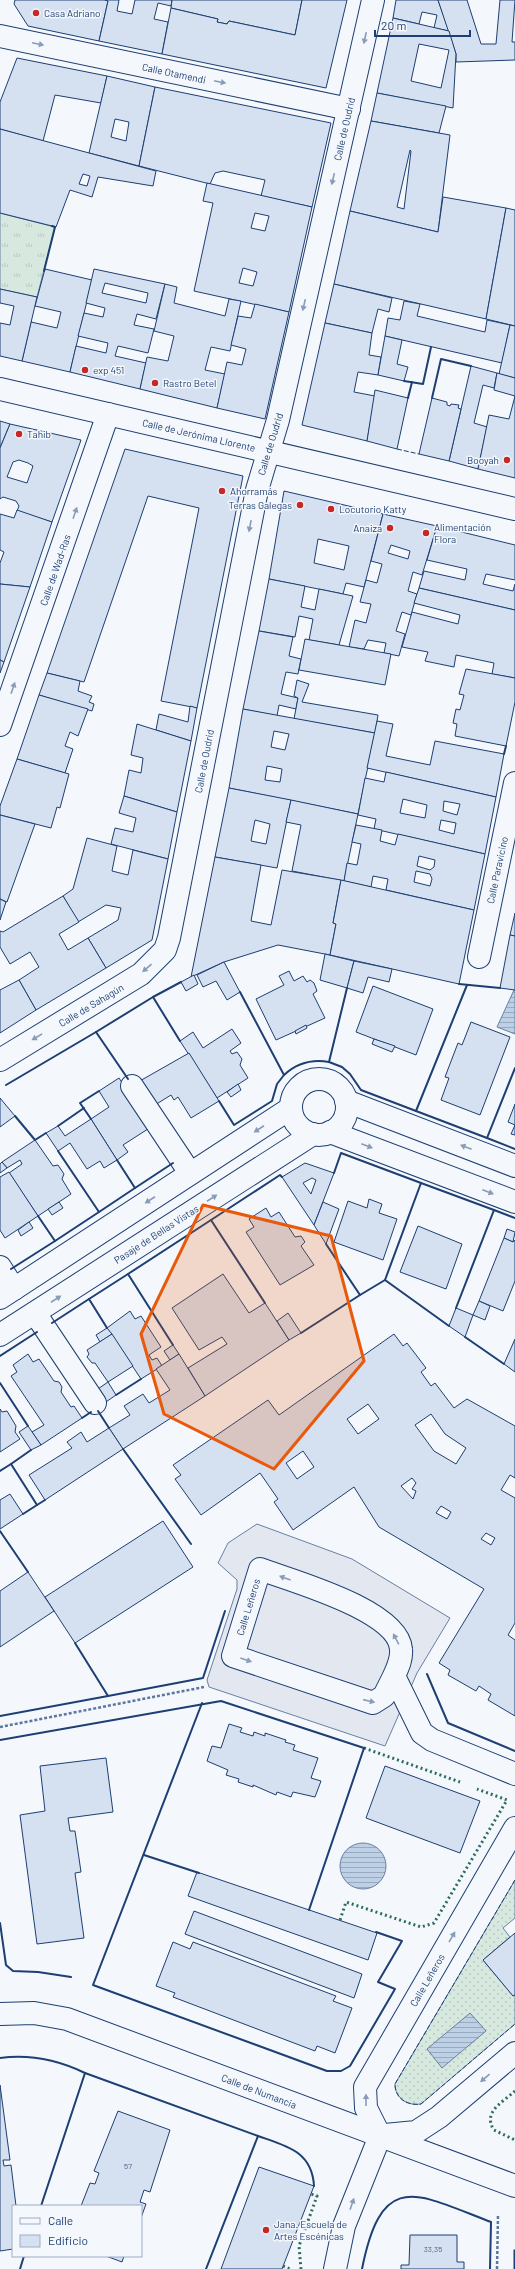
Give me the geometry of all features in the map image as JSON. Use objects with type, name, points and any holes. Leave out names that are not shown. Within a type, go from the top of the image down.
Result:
[{"type":"street","name":"Calle de Oudrid","points":[[169,938],[257,490],[267,451],[278,420],[373,0]]},
{"type":"street","name":"Calle Otamendi","points":[[0,36],[349,109]]},
{"type":"street","name":"Calle de Jerónima Llorente","points":[[0,389],[515,509]]},
{"type":"street","name":"Calle de Wad-Ras","points":[[0,725],[108,414]]},
{"type":"street","name":"Calle Paravicino","points":[[479,957],[515,783]]},
{"type":"street","name":"Calle de Sahagún","points":[[0,1060],[140,974],[165,950],[169,938]]},
{"type":"street","points":[[515,1166],[346,1101],[343,1092],[329,1080],[311,1080],[302,1084],[292,1099],[291,1108],[293,1117],[298,1124],[515,1202]]},
{"type":"street","points":[[132,1086],[190,1173]]},
{"type":"street","name":"Pasaje de Bellas Vistas","points":[[0,1335],[344,1119],[347,1110],[346,1101]]},
{"type":"street","points":[[0,1267],[7,1293],[291,1108]]},
{"type":"street","points":[[35,1313],[95,1403]]},
{"type":"street","name":"Calle Leñeros","points":[[260,1569],[344,1599],[377,1617],[392,1630],[401,1648],[400,1661],[394,1676],[384,1696],[373,1703],[234,1656],[260,1569]]},
{"type":"street","points":[[394,1676],[422,1733],[432,1740],[515,1774]]},
{"type":"street","name":"Calle Leñeros","points":[[380,2136],[366,2108],[365,2087],[515,1828]]},
{"type":"street","name":"Calle de Numancia","points":[[0,2014],[34,2013],[67,2019],[515,2186]]},
{"type":"street","points":[[335,2269],[344,2226],[380,2136],[416,2132],[439,2117],[515,2053]]},
{"type":"path","points":[[0,1727],[204,1686]]},
{"type":"path","points":[[497,2269],[498,2215]]},
{"type":"highlighted area","points":[[203,1205],[331,1236],[364,1361],[274,1469],[164,1414],[141,1334]]},
{"type":"green space","points":[[0,213],[55,227],[37,297],[0,289]]},
{"type":"green space","points":[[515,1880],[515,1918],[503,1928],[510,1937],[483,1960],[513,1996],[515,1995],[515,2024],[421,2104],[407,2103],[397,2094],[395,2084]]},
{"type":"shaded area","points":[[257,1524],[352,1559],[450,1618],[417,1673],[385,1746],[209,1687],[207,1680],[237,1589],[237,1580],[218,1563],[228,1543]]},
{"type":"water","points":[[514,990],[515,991],[515,1034],[497,1027]]},
{"type":"water","points":[[368,1843],[380,1849],[385,1857],[385,1875],[380,1883],[372,1888],[358,1889],[346,1883],[341,1875],[340,1861],[346,1849],[354,1844]]},
{"type":"water","points":[[470,2013],[486,2031],[442,2068],[427,2049]]},
{"type":"building","points":[[15,0],[108,1],[99,41],[28,26],[14,4]]},
{"type":"building","points":[[105,0],[119,0],[117,11],[132,14],[135,0],[172,0],[171,6],[158,3],[154,19],[168,22],[162,54],[99,41],[108,1]]},
{"type":"building","points":[[172,0],[302,0],[295,35],[229,21],[227,24],[217,22],[218,19],[171,8]]},
{"type":"building","points":[[302,0],[347,0],[326,88],[162,54],[171,8],[218,19],[217,22],[227,24],[229,21],[295,35]]},
{"type":"building","points":[[396,0],[438,0],[449,31],[434,28],[437,15],[422,12],[419,24],[393,18]]},
{"type":"building","points":[[438,0],[467,0],[481,44],[496,44],[500,0],[515,0],[512,42],[515,42],[515,60],[456,62],[456,54]]},
{"type":"building","points":[[393,18],[449,31],[456,54],[453,108],[377,93]],"holes":[[[419,44],[449,50],[441,88],[411,81]]]},
{"type":"building","points":[[17,58],[107,76],[101,103],[55,95],[43,141],[0,129],[0,102]]},
{"type":"building","points":[[107,76],[155,87],[139,166],[89,153]],"holes":[[[115,119],[129,122],[126,141],[111,137]]]},
{"type":"building","points":[[155,87],[331,123],[312,207],[261,196],[265,180],[223,171],[215,173],[210,184],[139,166]]},
{"type":"building","points":[[377,93],[446,106],[439,133],[371,121]]},
{"type":"building","points":[[371,121],[450,135],[438,232],[350,211]],"holes":[[[410,150],[404,209],[397,207]]]},
{"type":"building","points":[[0,129],[156,171],[153,186],[98,177],[92,197],[70,190],[56,227],[0,213]],"holes":[[[83,174],[90,176],[87,186],[79,184]]]},
{"type":"building","points":[[207,183],[312,207],[289,312],[194,291],[213,203],[203,201]],"holes":[[[255,213],[269,216],[265,231],[251,228]],[[243,268],[257,272],[253,286],[239,283]]]},
{"type":"building","points":[[443,197],[506,208],[486,319],[334,284],[350,211],[438,232]]},
{"type":"building","points":[[506,208],[515,210],[515,326],[486,319]]},
{"type":"building","points":[[45,269],[92,280],[70,372],[22,361],[31,322],[57,328],[61,312],[35,306]]},
{"type":"building","points":[[94,269],[165,284],[156,319],[137,314],[134,325],[154,329],[148,353],[118,346],[115,356],[146,363],[140,389],[70,372],[76,346],[106,353],[108,343],[78,336],[84,313],[103,317],[105,308],[86,303]],"holes":[[[105,283],[148,293],[146,303],[102,293]]]},
{"type":"building","points":[[165,284],[177,287],[174,303],[225,316],[229,299],[241,301],[230,351],[211,347],[205,370],[225,374],[217,408],[140,389],[147,357],[168,361],[174,336],[154,331]]},
{"type":"building","points":[[334,284],[392,298],[389,312],[378,309],[372,333],[325,323]]},
{"type":"building","points":[[0,289],[37,297],[22,361],[0,356],[0,323],[10,325],[14,306],[0,303]]},
{"type":"building","points":[[404,301],[420,304],[417,316],[485,332],[487,320],[510,325],[502,363],[385,336],[388,318],[400,320]]},
{"type":"building","points":[[255,304],[289,312],[265,419],[217,408],[227,362],[242,365],[246,349],[231,345],[238,316],[251,318]]},
{"type":"building","points":[[325,323],[372,333],[369,355],[381,357],[378,375],[358,372],[354,392],[375,396],[367,441],[302,425]]},
{"type":"building","points":[[510,325],[515,326],[515,378],[499,374]]},
{"type":"building","points":[[385,336],[402,340],[397,364],[408,367],[404,381],[378,375]]},
{"type":"building","points":[[471,366],[497,373],[494,388],[483,385],[474,423],[487,427],[478,469],[449,461]]},
{"type":"building","points":[[497,373],[515,378],[515,396],[494,390]]},
{"type":"building","points":[[375,390],[408,398],[397,449],[367,441]]},
{"type":"building","points":[[515,396],[515,478],[478,469],[489,415],[509,419]]},
{"type":"building","points":[[432,398],[447,402],[447,405],[450,406],[451,404],[459,405],[458,408],[461,409],[449,461],[419,454]]},
{"type":"building","points":[[0,421],[10,424],[0,448]]},
{"type":"building","points":[[10,424],[81,440],[52,522],[17,511],[19,506],[16,501],[3,497],[0,499],[0,448]],"holes":[[[19,460],[33,466],[27,483],[7,477],[13,462]]]},
{"type":"building","points":[[125,449],[243,476],[197,708],[161,701],[199,508],[148,496],[84,682],[47,673]]},
{"type":"building","points":[[284,491],[383,514],[364,587],[346,583],[343,594],[269,579]],"holes":[[[318,539],[349,546],[344,570],[314,563]]]},
{"type":"building","points":[[17,510],[52,522],[30,587],[0,584],[0,563],[4,552],[0,550],[0,514],[14,518]]},
{"type":"building","points":[[383,514],[437,526],[422,575],[413,572],[408,591],[417,594],[411,615],[402,612],[396,631],[405,634],[399,656],[384,653],[386,643],[368,640],[364,649],[349,647],[355,620],[366,623],[371,604],[360,602],[366,580],[377,583],[382,564],[371,561]],"holes":[[[391,545],[410,551],[408,559],[388,553]]]},
{"type":"building","points":[[437,526],[515,545],[515,580],[486,574],[483,584],[513,591],[515,584],[515,610],[419,588],[424,571],[465,580],[467,569],[427,560]]},
{"type":"building","points":[[269,579],[305,586],[301,607],[315,610],[319,589],[353,596],[339,645],[309,640],[313,619],[299,616],[295,637],[259,631]]},
{"type":"building","points":[[0,584],[30,587],[4,662],[0,660]]},
{"type":"building","points":[[419,588],[515,610],[515,678],[492,674],[494,663],[456,655],[454,667],[425,661],[428,652],[402,647],[412,612],[458,624],[460,615],[414,603]]},
{"type":"building","points":[[259,631],[293,637],[289,656],[301,659],[298,674],[286,672],[281,694],[298,698],[296,709],[279,705],[277,716],[243,709]]},
{"type":"building","points":[[305,639],[391,654],[385,685],[299,670]]},
{"type":"building","points":[[0,660],[4,662],[0,673]]},
{"type":"building","points":[[466,669],[515,678],[515,702],[506,746],[455,736],[457,724],[453,723],[456,709],[460,710],[464,695],[459,694]]},
{"type":"building","points":[[47,673],[80,681],[78,691],[92,696],[89,702],[94,704],[92,711],[39,695]]},
{"type":"building","points":[[297,680],[309,684],[302,702],[378,715],[375,733],[294,719],[298,698],[294,696]]},
{"type":"building","points":[[39,695],[88,709],[78,736],[70,732],[65,746],[73,749],[65,773],[17,759]]},
{"type":"building","points":[[190,706],[197,708],[191,741],[156,730],[159,714],[188,722]]},
{"type":"building","points":[[243,709],[375,733],[358,814],[229,788]],"holes":[[[274,731],[289,734],[285,750],[271,747]],[[267,766],[282,769],[280,782],[265,780]]]},
{"type":"building","points":[[377,721],[393,724],[386,756],[430,765],[435,741],[504,754],[496,797],[367,768]]},
{"type":"building","points":[[137,724],[191,741],[177,812],[124,796],[129,770],[141,773],[143,758],[131,755]]},
{"type":"building","points":[[17,759],[69,774],[60,808],[57,807],[51,828],[0,815],[0,806]]},
{"type":"building","points":[[386,772],[496,797],[485,854],[374,829],[376,819],[358,815],[365,778],[384,782]],"holes":[[[403,799],[427,805],[425,818],[400,813]],[[444,801],[460,804],[457,815],[443,811]],[[441,820],[456,823],[454,834],[439,830]]]},
{"type":"building","points":[[229,788],[291,800],[277,868],[215,857]],"holes":[[[255,820],[270,824],[266,844],[251,841]]]},
{"type":"building","points":[[124,796],[177,812],[168,859],[111,844],[115,828],[133,832],[136,818],[119,813]]},
{"type":"building","points":[[291,800],[358,814],[344,881],[292,871],[301,825],[286,822]]},
{"type":"building","points":[[0,815],[35,824],[7,902],[0,899]]},
{"type":"building","points":[[356,825],[382,830],[380,841],[395,845],[398,834],[485,854],[474,910],[386,890],[388,879],[373,876],[371,887],[344,881],[347,863],[357,865],[361,844],[352,842]],"holes":[[[419,856],[435,860],[434,867],[430,870],[417,866]],[[416,871],[430,874],[432,879],[430,886],[414,882]]]},
{"type":"building","points":[[87,838],[117,846],[112,871],[128,875],[133,850],[168,859],[152,940],[106,968],[88,938],[118,920],[121,908],[106,905],[78,922],[63,896],[73,889]]},
{"type":"building","points":[[215,857],[261,865],[251,921],[271,925],[282,870],[341,880],[333,923],[336,924],[330,955],[278,945],[224,962],[191,977]]},
{"type":"building","points":[[341,880],[474,910],[459,984],[330,955],[336,924],[333,923]]},
{"type":"building","points":[[63,896],[79,922],[59,934],[68,950],[88,938],[106,968],[36,1010],[19,980],[39,967],[30,952],[10,964],[0,947],[0,931],[3,932]]},
{"type":"building","points":[[0,899],[6,902],[0,920]]},
{"type":"building","points":[[515,913],[515,936],[510,935]]},
{"type":"building","points":[[510,935],[515,936],[515,990],[500,988]]},
{"type":"building","points":[[325,954],[354,961],[347,988],[320,980]]},
{"type":"building","points":[[354,961],[392,969],[389,982],[368,977],[363,993],[347,988]]},
{"type":"building","points":[[224,962],[240,992],[227,1000],[216,981],[203,987],[197,975]]},
{"type":"building","points":[[289,971],[294,981],[303,976],[307,982],[310,980],[314,983],[317,991],[313,994],[325,1018],[276,1040],[256,999],[284,985],[279,976]]},
{"type":"building","points":[[194,975],[198,984],[186,991],[181,982]]},
{"type":"building","points":[[19,980],[36,1010],[0,1033],[0,990]]},
{"type":"building","points":[[373,986],[433,1009],[416,1055],[356,1032]]},
{"type":"building","points":[[471,1022],[510,1037],[480,1115],[441,1100],[449,1078],[445,1077],[458,1043],[462,1045]]},
{"type":"building","points":[[306,1025],[307,1028],[296,1034],[295,1031]]},
{"type":"building","points":[[232,1029],[241,1043],[230,1051],[232,1054],[237,1052],[242,1059],[240,1065],[248,1078],[217,1098],[180,1041],[193,1032],[203,1048]]},
{"type":"building","points":[[374,1039],[395,1046],[392,1052],[372,1044]]},
{"type":"building","points":[[189,1053],[219,1101],[191,1118],[178,1097],[174,1100],[171,1095],[155,1105],[138,1082]]},
{"type":"building","points":[[119,1078],[151,1127],[123,1145],[128,1152],[117,1160],[91,1119],[109,1107],[99,1091]]},
{"type":"building","points":[[238,1084],[241,1090],[231,1097],[227,1092]]},
{"type":"building","points":[[0,1098],[15,1116],[0,1127]]},
{"type":"building","points":[[515,1104],[515,1125],[508,1122]]},
{"type":"building","points":[[91,1119],[117,1160],[104,1168],[100,1161],[87,1169],[70,1143],[58,1151],[46,1133],[58,1126],[65,1136]]},
{"type":"building","points":[[515,1125],[515,1135],[511,1134]]},
{"type":"building","points":[[35,1140],[53,1166],[58,1165],[64,1174],[62,1179],[71,1194],[38,1216],[9,1173],[22,1164],[20,1160],[7,1168],[2,1162]]},
{"type":"building","points":[[2,1162],[7,1168],[0,1173],[0,1164]]},
{"type":"building","points":[[305,1163],[334,1173],[314,1225],[282,1177]],"holes":[[[312,1178],[316,1180],[311,1194],[303,1183]]]},
{"type":"building","points":[[9,1172],[38,1216],[5,1238],[0,1230],[0,1177]]},
{"type":"building","points":[[369,1199],[382,1204],[379,1213],[397,1219],[383,1260],[334,1242],[348,1201],[367,1208]]},
{"type":"building","points":[[59,1202],[63,1208],[52,1215],[48,1209]]},
{"type":"building","points":[[323,1202],[339,1209],[326,1244],[314,1225]]},
{"type":"building","points":[[266,1208],[271,1217],[279,1212],[295,1237],[301,1236],[305,1242],[301,1246],[314,1265],[280,1285],[246,1232],[254,1227],[249,1219]]},
{"type":"building","points":[[29,1222],[33,1228],[21,1236],[18,1230]]},
{"type":"building","points":[[418,1226],[462,1244],[446,1289],[400,1272]]},
{"type":"building","points":[[507,1229],[515,1232],[513,1242],[504,1238]]},
{"type":"building","points":[[504,1238],[513,1242],[515,1240],[515,1281],[503,1311],[479,1301]]},
{"type":"building","points":[[223,1274],[249,1313],[265,1303],[289,1340],[205,1396],[188,1368],[227,1344],[222,1337],[199,1350],[172,1308]]},
{"type":"building","points":[[479,1301],[490,1306],[485,1320],[473,1315]]},
{"type":"building","points":[[456,1308],[473,1315],[465,1337],[449,1326]]},
{"type":"building","points":[[130,1311],[135,1319],[141,1316],[161,1347],[149,1355],[152,1360],[157,1358],[162,1366],[141,1379],[107,1328]]},
{"type":"building","points":[[288,1313],[301,1333],[289,1340],[277,1321]]},
{"type":"building","points":[[107,1328],[112,1334],[100,1342],[96,1335]]},
{"type":"building","points":[[112,1334],[133,1366],[108,1382],[95,1363],[92,1363],[87,1357],[89,1354],[87,1350]]},
{"type":"building","points":[[394,1334],[403,1346],[407,1343],[426,1368],[421,1372],[431,1386],[435,1383],[454,1408],[467,1399],[515,1426],[515,1478],[510,1475],[501,1490],[515,1498],[515,1623],[508,1635],[515,1640],[515,1716],[488,1700],[491,1694],[479,1686],[476,1691],[448,1675],[450,1670],[439,1663],[484,1589],[379,1527],[354,1487],[293,1530],[274,1502],[278,1499],[260,1473],[201,1515],[175,1479],[181,1475],[173,1465],[268,1400],[279,1415]],"holes":[[[368,1404],[379,1419],[358,1434],[347,1419]],[[431,1414],[445,1434],[466,1448],[456,1464],[434,1451],[415,1425]],[[303,1451],[314,1467],[297,1479],[286,1463]],[[412,1478],[416,1483],[412,1489],[416,1491],[413,1499],[401,1486]],[[441,1506],[451,1512],[447,1519],[436,1513]],[[486,1533],[495,1538],[491,1545],[481,1539]]]},
{"type":"building","points":[[515,1339],[515,1372],[504,1364]]},
{"type":"building","points":[[173,1345],[179,1354],[170,1360],[164,1351]]},
{"type":"building","points":[[28,1354],[33,1362],[39,1359],[54,1381],[59,1382],[62,1387],[61,1392],[71,1407],[74,1406],[82,1418],[41,1445],[32,1432],[44,1425],[11,1376],[17,1372],[13,1365]]},
{"type":"building","points":[[179,1354],[205,1396],[123,1449],[109,1428],[130,1415],[124,1406],[143,1394],[149,1403],[170,1390],[156,1369]]},
{"type":"building","points":[[108,1382],[116,1395],[103,1404],[95,1391]]},
{"type":"building","points":[[0,1409],[2,1412],[7,1411],[16,1426],[15,1432],[20,1439],[0,1452]]},
{"type":"building","points":[[28,1426],[41,1445],[31,1450],[19,1432]]},
{"type":"building","points":[[109,1428],[123,1449],[45,1500],[29,1475],[72,1448],[67,1442],[81,1432],[87,1442]]},
{"type":"building","points":[[10,1494],[23,1514],[0,1529],[0,1500]]},
{"type":"building","points":[[163,1521],[193,1567],[75,1643],[45,1597]]},
{"type":"building","points":[[28,1572],[54,1611],[0,1647],[0,1591]]},
{"type":"building","points":[[229,1724],[242,1728],[240,1732],[253,1736],[254,1732],[265,1736],[265,1733],[286,1740],[285,1742],[295,1745],[293,1750],[318,1758],[311,1778],[321,1781],[315,1797],[293,1792],[291,1797],[277,1792],[276,1795],[253,1785],[253,1787],[238,1782],[239,1779],[226,1775],[228,1770],[207,1761],[212,1746],[221,1748]]},
{"type":"building","points":[[106,1758],[113,1812],[68,1818],[70,1831],[75,1831],[81,1872],[75,1873],[84,1938],[37,1944],[20,1815],[45,1811],[40,1766]]},
{"type":"building","points":[[385,1766],[480,1801],[460,1853],[366,1818]]},
{"type":"building","points":[[197,1872],[377,1933],[368,1960],[188,1896]]},
{"type":"building","points":[[194,1911],[362,1974],[354,1998],[185,1934]]},
{"type":"building","points":[[515,1933],[515,1995],[513,1996],[483,1960]]},
{"type":"building","points":[[173,1942],[190,1949],[193,1942],[336,1996],[333,2001],[352,2008],[335,2053],[317,2046],[315,2051],[173,1997],[175,1993],[156,1986]]},
{"type":"building","points":[[0,2085],[10,2160],[3,2160],[4,2166],[11,2165],[16,2205],[12,2205],[12,2249],[0,2251]]},
{"type":"building","points":[[118,2111],[170,2130],[150,2192],[144,2190],[140,2202],[146,2204],[142,2215],[142,2205],[81,2205],[90,2183],[95,2184],[99,2173],[94,2171]]},
{"type":"building","name":"Jana. Escuela de Artes Escénicas","points":[[259,2167],[314,2186],[282,2269],[221,2269]]},
{"type":"building","points":[[410,2235],[457,2235],[457,2262],[464,2262],[464,2269],[401,2269],[401,2265],[409,2265]]},
{"type":"building","points":[[515,2250],[515,2269],[514,2269]]},
{"type":"building","points":[[109,2257],[124,2257],[122,2262]]},
{"type":"hedge","points":[[364,1748],[460,1782]]},
{"type":"hedge","points":[[340,1920],[346,1902],[421,1927],[434,1923],[507,1800],[477,1789]]},
{"type":"hedge","points":[[515,2091],[500,2103],[492,2113],[491,2118],[491,2124],[494,2130],[515,2140]]},
{"type":"hedge","points":[[301,2269],[299,2246],[317,2196],[311,2194]]},
{"type":"hedge","points":[[283,2266],[290,2269]]},
{"type":"fence","points":[[397,449],[419,454]]},
{"type":"fence","points":[[515,1880],[395,2084],[397,2094],[407,2103],[421,2104],[515,2024]]},
{"type":"wall","points":[[44,271],[55,227],[52,226]]},
{"type":"wall","points":[[404,381],[423,384],[431,347]]},
{"type":"wall","points":[[432,398],[441,359],[471,366]]},
{"type":"wall","points":[[408,398],[412,382]]},
{"type":"wall","points":[[504,754],[506,746]]},
{"type":"wall","points":[[180,1041],[153,997],[181,982]]},
{"type":"wall","points":[[459,984],[500,988]]},
{"type":"wall","points":[[467,985],[416,1111],[487,1138]]},
{"type":"wall","points":[[347,988],[329,1062],[342,1067],[350,1074],[361,1090],[416,1111]]},
{"type":"wall","points":[[240,992],[284,1075],[294,1067],[305,1063],[317,1061],[329,1062]]},
{"type":"wall","points":[[128,1079],[96,1032],[153,997]]},
{"type":"wall","points":[[6,1085],[96,1032]]},
{"type":"wall","points":[[515,1068],[487,1138],[515,1149]]},
{"type":"wall","points":[[219,1101],[234,1125],[272,1101],[277,1084],[284,1075]]},
{"type":"wall","points":[[91,1119],[80,1103],[99,1091]]},
{"type":"wall","points":[[58,1126],[84,1108]]},
{"type":"wall","points":[[15,1116],[35,1140],[46,1133]]},
{"type":"wall","points":[[58,1151],[99,1212],[135,1188]]},
{"type":"wall","points":[[334,1173],[341,1153],[421,1183]]},
{"type":"wall","points":[[117,1160],[135,1188],[173,1163]]},
{"type":"wall","points":[[265,1303],[211,1220],[280,1175],[282,1177]]},
{"type":"wall","points":[[449,1326],[385,1280],[421,1183],[494,1210]]},
{"type":"wall","points":[[456,1308],[494,1210],[515,1218]]},
{"type":"wall","points":[[38,1216],[55,1241],[99,1212]]},
{"type":"wall","points":[[173,1345],[128,1274],[211,1220]]},
{"type":"wall","points":[[11,1269],[55,1241]]},
{"type":"wall","points":[[326,1244],[360,1295],[385,1280]]},
{"type":"wall","points":[[107,1328],[89,1299],[128,1274]]},
{"type":"wall","points":[[301,1333],[360,1295]]},
{"type":"wall","points":[[52,1323],[89,1299]]},
{"type":"wall","points":[[0,1356],[37,1332]]},
{"type":"wall","points":[[465,1337],[504,1364]]},
{"type":"wall","points":[[116,1395],[141,1379]]},
{"type":"wall","points":[[0,1383],[28,1426]]},
{"type":"wall","points":[[98,1411],[109,1428]]},
{"type":"wall","points":[[82,1418],[91,1412]]},
{"type":"wall","points":[[123,1449],[191,1544]]},
{"type":"wall","points":[[31,1450],[11,1464],[37,1505],[45,1500]]},
{"type":"wall","points":[[0,1471],[11,1464]]},
{"type":"wall","points":[[23,1514],[37,1505]]},
{"type":"wall","points":[[0,1531],[28,1572]]},
{"type":"wall","points":[[75,1643],[108,1696],[203,1678],[225,1611]]},
{"type":"wall","points":[[427,1674],[448,1723],[515,1751]]},
{"type":"wall","points":[[0,1716],[108,1696]]},
{"type":"wall","points":[[0,1740],[221,1701],[364,1748],[309,1910]]},
{"type":"wall","points":[[202,1703],[93,1985],[327,2071],[341,2071],[350,2066],[395,1989],[378,1982],[402,1941],[376,1932]]},
{"type":"wall","points":[[144,1855],[199,1873]]},
{"type":"wall","points":[[0,1923],[6,1965],[13,1971],[38,1972],[71,1977]]},
{"type":"wall","points":[[0,2058],[22,2057],[44,2059],[75,2068],[85,2073]]},
{"type":"wall","points":[[41,2205],[85,2073],[258,2136]]},
{"type":"wall","points":[[206,2269],[258,2136],[287,2147],[303,2157],[312,2174],[314,2186]]},
{"type":"wall","points":[[362,2269],[370,2237],[380,2215],[392,2202],[406,2197],[423,2198],[442,2203],[491,2222],[490,2269]]},
{"type":"wall","points":[[20,2269],[24,2257]]},
{"type":"place","name":"Casa Adriano","points":[[36,13]]},
{"type":"place","name":"exp 451","points":[[85,370]]},
{"type":"place","name":"Rastro Betel","points":[[155,383]]},
{"type":"place","name":"Tahib","points":[[19,434]]},
{"type":"place","name":"Booyah","points":[[507,460]]},
{"type":"place","name":"Ahorramás","points":[[222,491]]},
{"type":"place","name":"Terras Galegas","points":[[300,505]]},
{"type":"place","name":"Locutorio Katty","points":[[331,509]]},
{"type":"place","name":"Anaiza","points":[[390,528]]},
{"type":"place","name":"Alimentación Flora","points":[[426,533]]},
{"type":"place","name":"Jana. Escuela de Artes Escénicas","points":[[266,2230]]}]
